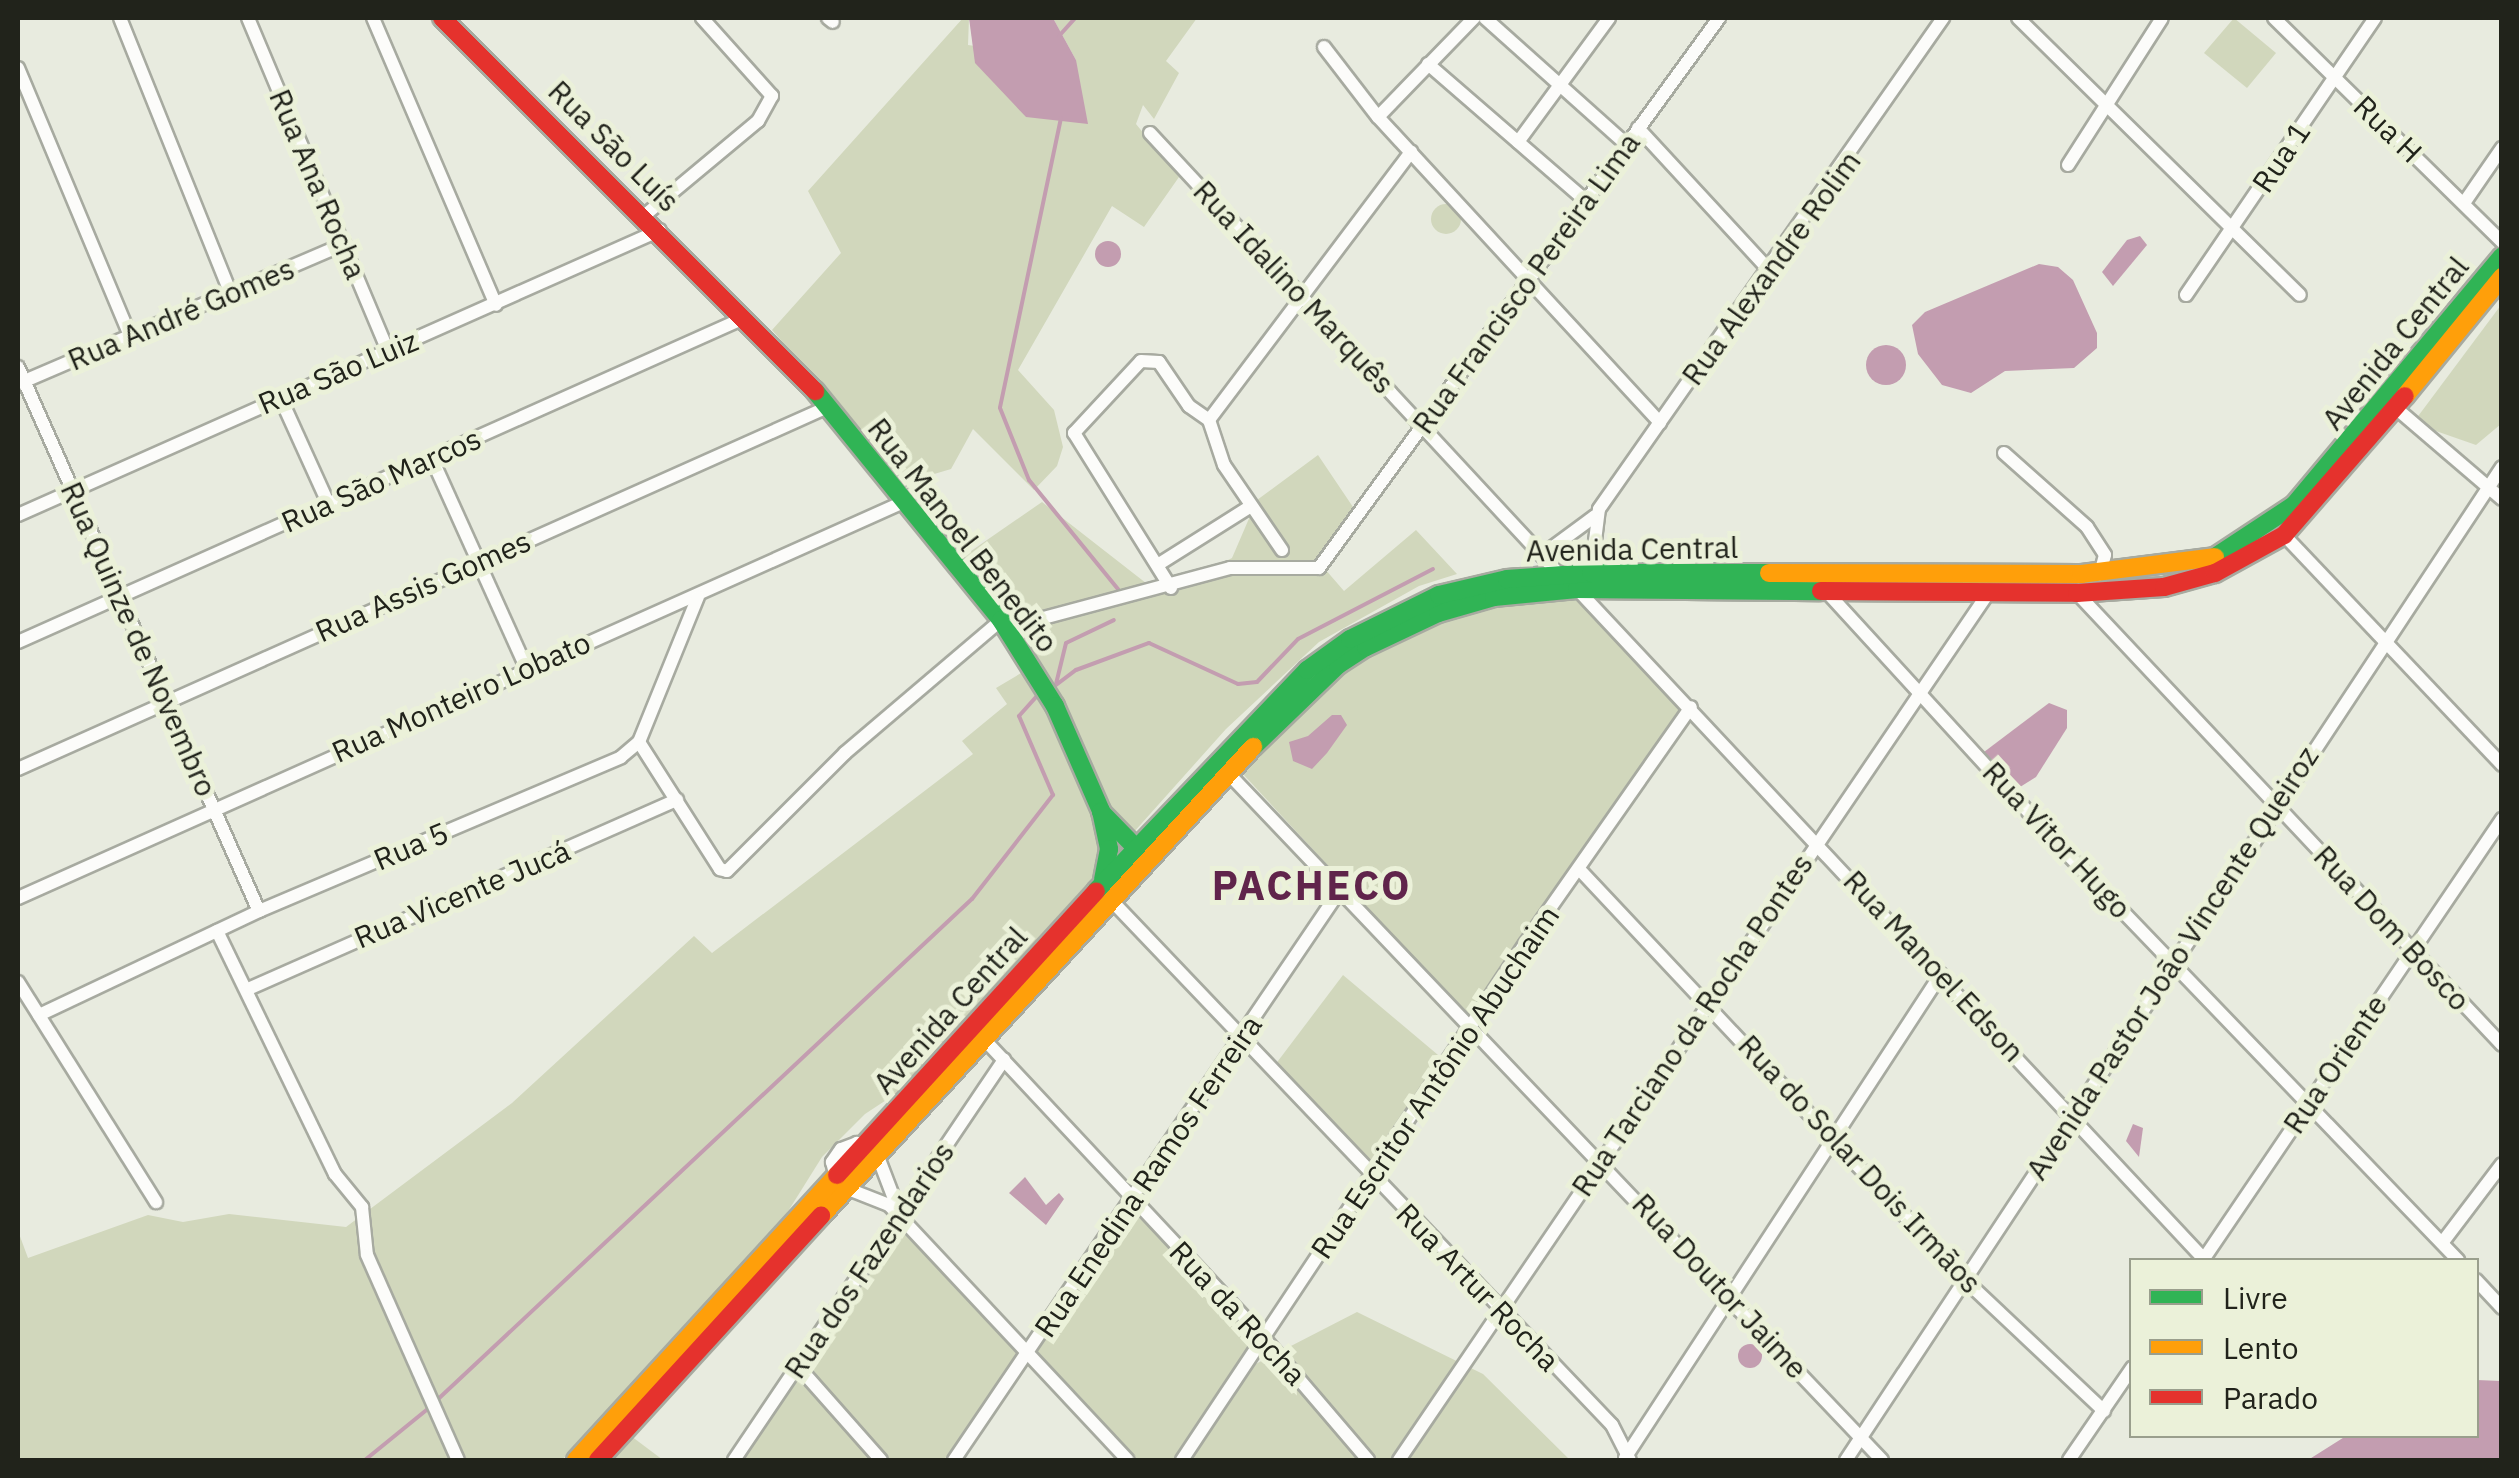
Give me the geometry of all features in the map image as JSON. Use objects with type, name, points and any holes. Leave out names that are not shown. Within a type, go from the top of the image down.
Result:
[{"type":"main road","name":"Rua São Luís","points":[[442,18],[645,215],[744,318]]},
{"type":"main road","name":"Avenida Central","points":[[1141,854],[1149,833],[1286,689],[1350,639],[1439,596],[1591,572],[2100,574],[2199,563],[2267,528],[2340,455],[2502,256]]},
{"type":"main road","name":"Avenida Central","points":[[868,1153],[891,1138],[1141,854],[1338,665],[1399,630],[1494,597],[1577,589],[2077,593],[2164,587],[2214,573],[2284,535],[2397,409],[2502,276]]},
{"type":"main road","name":"Rua Manoel Benedito","points":[[744,318],[830,406],[1004,624],[1055,706],[1101,812],[1109,848],[1106,893]]},
{"type":"main road","name":"Rua Manoel Benedito","points":[[1101,812],[1141,854]]},
{"type":"main road","points":[[1115,826],[1149,833]]},
{"type":"main road","name":"Avenida Central","points":[[598,1460],[868,1153],[912,1092],[1106,893]]},
{"type":"main road","points":[[803,1224],[842,1181]]},
{"type":"main road","name":"Avenida Central","points":[[576,1460],[803,1224]]},
{"type":"street","points":[[120,18],[230,292]]},
{"type":"street","name":"Rua Ana Rocha","points":[[248,18],[388,351]]},
{"type":"street","points":[[374,18],[496,305]]},
{"type":"street","points":[[645,215],[758,121],[772,96],[702,18]]},
{"type":"street","points":[[1378,117],[1474,18]]},
{"type":"street","points":[[1484,18],[1626,144]]},
{"type":"street","points":[[1518,142],[1609,18]]},
{"type":"street","name":"Rua Francisco Pereira Lima","points":[[1171,588],[1230,568],[1275,564],[1312,573],[1335,550],[1719,18]]},
{"type":"street","name":"Rua Alexandre Rolim","points":[[1542,555],[1595,516],[1944,18]]},
{"type":"street","points":[[2018,18],[2300,295]]},
{"type":"street","points":[[2068,165],[2162,18]]},
{"type":"street","name":"Rua H","points":[[2274,18],[2502,242]]},
{"type":"street","name":"Rua 1","points":[[2186,295],[2374,18]]},
{"type":"street","points":[[1324,48],[1378,117],[1532,276],[1660,423]]},
{"type":"street","points":[[1428,64],[1586,201]]},
{"type":"street","points":[[18,68],[130,336]]},
{"type":"street","points":[[1638,128],[1769,270]]},
{"type":"street","name":"Rua Idalino Marquês","points":[[1150,133],[1560,574]]},
{"type":"street","points":[[2464,202],[2502,148]]},
{"type":"street","points":[[1209,420],[1411,152]]},
{"type":"street","name":"Rua São Luiz","points":[[18,515],[660,230]]},
{"type":"street","name":"Rua André Gomes","points":[[21,383],[344,244]]},
{"type":"street","name":"Rua São Marcos","points":[[18,642],[744,318]]},
{"type":"street","points":[[698,597],[639,742],[720,868],[727,870],[846,753],[1004,624],[1171,588],[1160,564],[1074,433],[1141,362],[1151,359],[1189,406],[1209,420],[1224,465],[1282,550]]},
{"type":"street","name":"Rua Quinze de Novembro","points":[[18,367],[21,383],[259,911]]},
{"type":"street","points":[[280,397],[328,503]]},
{"type":"street","name":"Rua Assis Gomes","points":[[18,769],[164,699],[830,406]]},
{"type":"street","points":[[2397,409],[2502,499]]},
{"type":"street","points":[[2004,453],[2088,527],[2105,555],[2100,574]]},
{"type":"street","points":[[432,459],[526,667]]},
{"type":"street","name":"Avenida Pastor João Vincente Queiroz","points":[[1846,1460],[2502,468]]},
{"type":"street","name":"Rua Monteiro Lobato","points":[[18,898],[214,806],[526,667],[698,597],[906,501]]},
{"type":"street","points":[[1160,564],[1252,506]]},
{"type":"street","points":[[1591,572],[1595,516]]},
{"type":"street","points":[[2284,535],[2384,645],[2502,765]]},
{"type":"street","name":"Rua Manoel Edson","points":[[1577,589],[2076,1116],[2202,1258]]},
{"type":"street","name":"Rua Vitor Hugo","points":[[1825,590],[2306,1106],[2456,1258]]},
{"type":"street","name":"Rua Tarciano da Rocha Pontes","points":[[1399,1460],[1816,840],[1924,695],[1989,592]]},
{"type":"street","name":"Rua Dom Bosco","points":[[2077,593],[2502,1045]]},
{"type":"street","name":"Rua Escritor Antônio Abuchaim","points":[[1182,1460],[1691,707]]},
{"type":"street","name":"Rua 5","points":[[39,1014],[259,911],[608,764],[639,742]]},
{"type":"street","name":"Rua Doutor Jaime","points":[[1227,772],[1732,1297],[1882,1460]]},
{"type":"street","name":"Rua Vicente Jucá","points":[[248,989],[678,800]]},
{"type":"street","name":"Rua Oriente","points":[[2205,1258],[2502,820]]},
{"type":"street","name":"Rua do Solar Dois Irmãos","points":[[1579,869],[1710,1002],[1964,1280],[2104,1411]]},
{"type":"street","name":"Rua Enedina Ramos Ferreira","points":[[954,1460],[1340,890]]},
{"type":"street","name":"Rua Artur Rocha","points":[[1106,893],[1499,1314],[1612,1425],[1627,1459]]},
{"type":"street","points":[[217,931],[335,1174],[362,1207],[367,1254],[458,1460]]},
{"type":"street","points":[[1627,1459],[1941,974]]},
{"type":"street","points":[[18,982],[156,1202]]},
{"type":"street","name":"Rua da Rocha","points":[[982,1037],[1264,1337],[1368,1460]]},
{"type":"street","name":"Rua dos Fazendarios","points":[[734,1460],[1004,1059]]},
{"type":"street","points":[[868,1153],[900,1217]]},
{"type":"street","points":[[842,1181],[876,1183],[868,1153]]},
{"type":"street","points":[[2442,1243],[2502,1164]]},
{"type":"street","points":[[842,1181],[884,1202],[900,1217],[1128,1460]]},
{"type":"street","points":[[2479,1283],[2502,1308]]},
{"type":"street","points":[[796,1364],[882,1460]]},
{"type":"street","points":[[2069,1460],[2129,1373]]},
{"type":"green space","points":[[963,18],[969,18],[968,45],[1076,60],[1053,18],[1197,18],[1166,61],[1179,73],[1154,119],[1143,105],[1136,124],[1179,177],[1144,227],[1112,206],[1018,370],[1054,410],[1063,447],[1057,466],[1034,490],[973,429],[951,469],[904,483],[772,330],[841,253],[808,191]]},
{"type":"green space","points":[[2234,18],[2276,53],[2247,88],[2204,53]]},
{"type":"green space","points":[[1446,204],[1460,213],[1461,219],[1452,233],[1446,234],[1432,225],[1431,219],[1440,205]]},
{"type":"green space","points":[[2501,305],[2501,424],[2476,445],[2413,423]]},
{"type":"green space","points":[[1318,455],[1355,510],[1318,561],[1344,591],[1416,530],[1457,574],[1419,586],[1319,642],[1226,729],[906,1087],[865,1114],[822,1157],[782,1221],[562,1460],[18,1460],[18,1231],[28,1258],[148,1215],[183,1222],[229,1214],[346,1227],[512,1103],[694,936],[712,953],[973,754],[962,741],[1007,704],[996,688],[1038,663],[1026,638],[961,558],[1042,502],[1160,594],[1232,558],[1257,500]]},
{"type":"green space","points":[[1576,597],[1685,709],[1474,1023],[1242,773],[1335,677],[1373,651],[1481,606]]},
{"type":"green space","points":[[1343,975],[1444,1060],[1371,1162],[1275,1065]]},
{"type":"green space","points":[[1131,1209],[1259,1338],[1242,1371],[1357,1312],[1483,1374],[1570,1460],[1134,1460],[1037,1351]]},
{"type":"green space","points":[[899,1229],[1023,1351],[944,1460],[739,1460]]},
{"type":"green space","points":[[631,1436],[663,1460],[609,1460]]},
{"type":"shaded area","points":[[969,18],[1053,18],[1076,60],[1088,124],[1026,117],[975,63]]},
{"type":"shaded area","points":[[2140,236],[2147,245],[2113,286],[2102,272],[2127,240]]},
{"type":"shaded area","points":[[1108,241],[1117,245],[1121,254],[1117,263],[1108,267],[1099,263],[1095,254],[1099,245]]},
{"type":"shaded area","points":[[2039,264],[2058,267],[2073,280],[2097,333],[2097,348],[2074,368],[2005,371],[1971,393],[1942,385],[1918,354],[1912,325],[1925,312]]},
{"type":"shaded area","points":[[1886,345],[1900,351],[1906,365],[1900,379],[1886,385],[1872,379],[1866,365],[1872,351]]},
{"type":"shaded area","points":[[2049,703],[2067,710],[2067,728],[2036,777],[2020,787],[1984,752]]},
{"type":"shaded area","points":[[1332,715],[1341,715],[1347,725],[1327,753],[1312,769],[1293,761],[1289,742],[1308,736]]},
{"type":"shaded area","points":[[2133,1124],[2143,1128],[2139,1157],[2126,1141]]},
{"type":"shaded area","points":[[1025,1177],[1046,1205],[1059,1193],[1064,1199],[1046,1225],[1009,1193]]},
{"type":"shaded area","points":[[1745,1344],[1755,1344],[1762,1356],[1755,1368],[1745,1368],[1738,1361],[1738,1351]]},
{"type":"shaded area","points":[[2479,1380],[2501,1381],[2501,1460],[2308,1460],[2343,1438],[2479,1438]]},
{"type":"waterway","points":[[1059,36],[1075,18]]},
{"type":"waterway","points":[[1061,118],[1000,408],[1029,480],[1118,589]]},
{"type":"waterway","points":[[1056,685],[1076,670],[1149,643],[1238,684],[1257,682],[1298,639],[1433,569]]},
{"type":"waterway","points":[[1056,684],[1066,643],[1114,620]]},
{"type":"waterway","points":[[435,1402],[972,899],[1053,795],[1019,716],[1039,694]]},
{"type":"waterway","points":[[365,1460],[429,1408]]},
{"type":"traffic: fast","points":[[2215,557],[2294,505],[2502,256]]},
{"type":"traffic: fast","points":[[815,391],[1001,620],[1055,706],[1101,811],[1109,849],[1103,879]]},
{"type":"traffic: fast","points":[[1096,891],[1307,670],[1350,639],[1439,595],[1507,579],[1591,573],[1769,573]]},
{"type":"traffic: fast","points":[[1253,747],[1338,665],[1366,647],[1438,613],[1494,597],[1577,589],[1821,591]]},
{"type":"traffic: fast","points":[[1101,812],[1142,854]]},
{"type":"traffic: slow","points":[[2405,396],[2502,277]]},
{"type":"traffic: slow","points":[[1769,573],[2081,574],[2215,557]]},
{"type":"traffic: slow","points":[[821,1216],[1253,747]]},
{"type":"traffic: slow","points":[[576,1460],[837,1175]]},
{"type":"traffic: jam","points":[[442,18],[815,391]]},
{"type":"traffic: jam","points":[[1821,591],[2077,593],[2164,587],[2215,573],[2284,535],[2405,396]]},
{"type":"traffic: jam","points":[[837,1175],[1096,891]]},
{"type":"traffic: jam","points":[[598,1460],[821,1216]]},
{"type":"district","name":"PACHECO","points":[[1312,885]]}]
